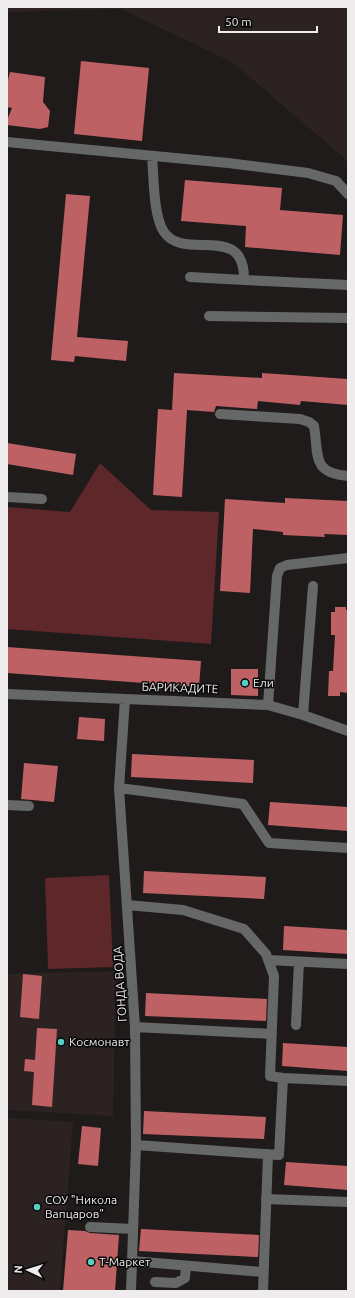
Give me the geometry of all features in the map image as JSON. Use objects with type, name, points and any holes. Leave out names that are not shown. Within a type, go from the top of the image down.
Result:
[{"type":"street","points":[[7,142],[152,157],[228,163],[308,173],[336,181],[348,194]]},
{"type":"street","points":[[152,157],[157,219],[164,233],[178,242],[229,247],[239,255],[244,268],[244,280]]},
{"type":"street","points":[[190,277],[348,285]]},
{"type":"street","points":[[210,316],[348,318]]},
{"type":"street","points":[[220,414],[283,417],[300,419],[309,422],[314,426],[317,455],[321,466],[327,472],[348,476]]},
{"type":"street","points":[[7,497],[42,499]]},
{"type":"street","points":[[268,705],[277,576],[280,568],[287,565],[348,558]]},
{"type":"street","points":[[303,715],[313,586]]},
{"type":"street","name":"БАРИКАДИТЕ","points":[[7,694],[268,705],[303,715],[348,732]]},
{"type":"street","name":"ГОНДА ВОДА","points":[[124,699],[119,788],[136,1027],[136,1145],[130,1291]]},
{"type":"street","points":[[119,788],[243,804],[269,843],[348,848]]},
{"type":"street","points":[[7,804],[29,806]]},
{"type":"street","points":[[127,905],[183,910],[244,929],[266,954],[274,976],[270,1076],[283,1078],[348,1080]]},
{"type":"street","points":[[268,960],[348,964]]},
{"type":"street","points":[[296,1025],[299,962]]},
{"type":"street","points":[[136,1027],[272,1034]]},
{"type":"street","points":[[136,1145],[279,1155],[283,1078]]},
{"type":"street","points":[[263,1291],[268,1154]]},
{"type":"street","points":[[266,1199],[348,1202]]},
{"type":"street","points":[[90,1227],[133,1229]]},
{"type":"street","points":[[132,1261],[263,1272]]},
{"type":"street","points":[[155,1282],[176,1283],[185,1278],[186,1266]]},
{"type":"shaded area","points":[[7,7],[348,7],[348,165],[344,158],[232,62],[121,9],[7,12]]},
{"type":"shaded area","points":[[100,463],[151,510],[219,512],[211,644],[7,629],[7,507],[70,512]]},
{"type":"shaded area","points":[[109,875],[113,967],[48,969],[45,878]]},
{"type":"shaded area","name":"Космонавт","points":[[116,971],[113,1116],[7,1110],[7,974]]},
{"type":"shaded area","name":"СОУ \"Никола Вапцаров\"","points":[[7,1118],[73,1122],[60,1291],[7,1291]]},
{"type":"building","points":[[81,61],[149,68],[142,141],[74,134]]},
{"type":"building","points":[[10,72],[45,77],[43,102],[50,111],[48,127],[40,129],[7,125],[7,120],[12,108],[7,107],[7,84]]},
{"type":"building","points":[[185,180],[282,188],[280,210],[343,215],[340,255],[245,247],[246,226],[181,221]]},
{"type":"building","points":[[66,194],[90,196],[77,337],[128,341],[126,361],[75,356],[74,362],[51,360]]},
{"type":"building","points":[[174,373],[262,378],[262,373],[348,379],[348,405],[301,401],[300,405],[258,401],[257,409],[216,406],[214,412],[187,410],[182,497],[153,495],[158,409],[172,410]]},
{"type":"building","points":[[7,443],[76,454],[73,475],[7,464]]},
{"type":"building","points":[[285,498],[348,501],[348,535],[324,534],[325,537],[283,535],[283,532],[253,529],[250,593],[220,591],[225,499],[285,503]]},
{"type":"building","points":[[335,607],[346,607],[346,610],[348,610],[348,693],[340,692],[340,696],[328,696],[329,671],[333,671],[335,635],[331,635],[331,612],[335,612]]},
{"type":"building","points":[[7,647],[201,661],[199,687],[7,673]]},
{"type":"building","points":[[231,669],[258,669],[258,696],[231,695]]},
{"type":"building","points":[[79,717],[105,719],[104,741],[77,739]]},
{"type":"building","points":[[132,754],[254,760],[253,783],[131,777]]},
{"type":"building","points":[[24,763],[58,766],[54,802],[21,799]]},
{"type":"building","points":[[270,802],[348,807],[348,831],[268,825]]},
{"type":"building","points":[[144,871],[266,877],[264,899],[143,893]]},
{"type":"building","points":[[284,926],[348,930],[348,954],[283,950]]},
{"type":"building","points":[[23,974],[42,976],[39,1019],[20,1017]]},
{"type":"building","points":[[146,993],[267,999],[266,1021],[145,1016]]},
{"type":"building","points":[[37,1028],[57,1029],[52,1107],[32,1105],[34,1072],[24,1071],[25,1059],[35,1060]]},
{"type":"building","points":[[283,1043],[348,1047],[348,1071],[282,1066]]},
{"type":"building","points":[[144,1111],[266,1117],[264,1139],[143,1134]]},
{"type":"building","points":[[82,1126],[101,1128],[98,1166],[78,1164]]},
{"type":"building","points":[[286,1162],[348,1166],[348,1190],[284,1185]]},
{"type":"building","points":[[141,1229],[259,1235],[258,1257],[139,1251]]},
{"type":"building","name":"Т-Маркет","points":[[68,1230],[119,1235],[115,1291],[63,1291]]},
{"type":"place","name":"Ели","points":[[245,683]]},
{"type":"place","name":"Космонавт","points":[[61,1042]]},
{"type":"place","name":"СОУ \"Никола Вапцаров\"","points":[[37,1207]]},
{"type":"place","name":"Т-Маркет","points":[[91,1262]]}]
